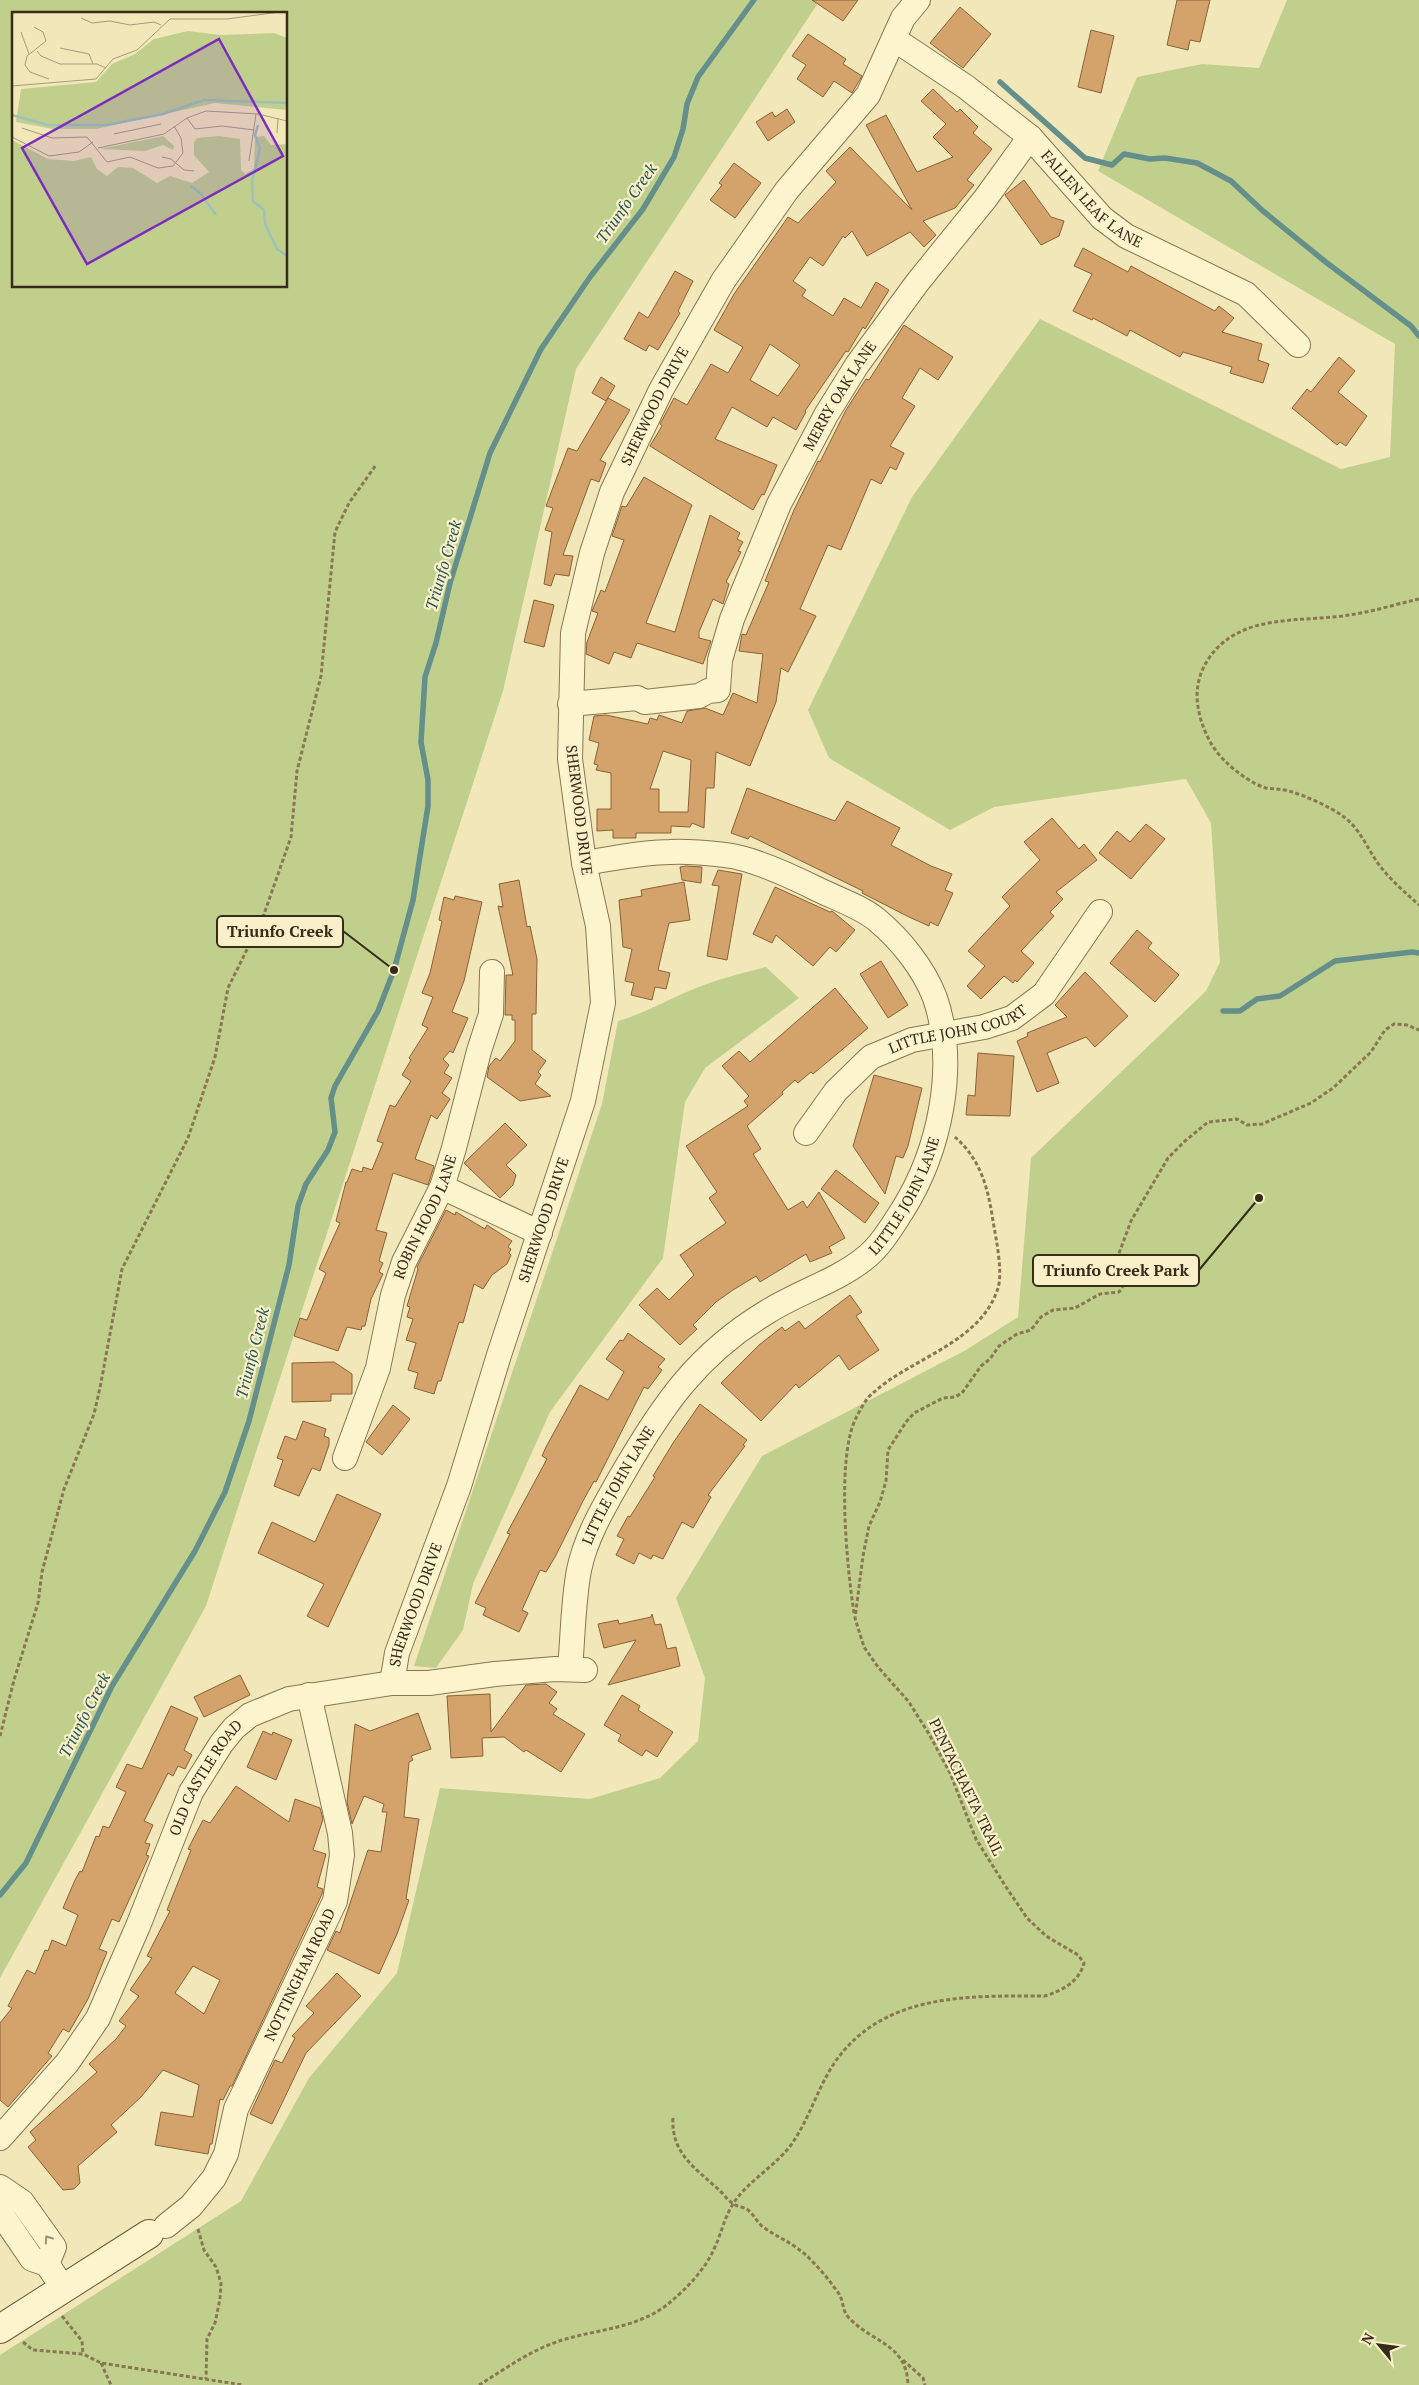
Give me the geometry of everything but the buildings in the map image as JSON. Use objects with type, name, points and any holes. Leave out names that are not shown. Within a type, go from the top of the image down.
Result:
[{"type":"street","name":"SHERWOOD DRIVE","points":[[392,1683],[397,1653],[458,1486],[583,1101],[603,1003],[598,926],[584,863],[570,759],[573,633],[592,553],[612,492],[661,390],[734,266],[787,190],[868,95],[903,18],[918,0]]},
{"type":"street","name":"FALLEN LEAF LANE","points":[[894,39],[966,87],[1030,137],[1102,218],[1126,236],[1246,294],[1298,345]]},
{"type":"street","name":"MERRY OAK LANE","points":[[570,704],[636,698],[645,702],[699,696],[713,690],[732,619],[779,504],[826,415],[857,365],[917,283],[985,198],[1030,137]]},
{"type":"street","name":"LITTLE JOHN LANE","points":[[578,1669],[575,1596],[586,1547],[605,1505],[644,1437],[682,1382],[718,1346],[768,1311],[830,1281],[866,1258],[903,1209],[925,1163],[937,1130],[945,1075],[942,1034],[934,997],[912,956],[875,918],[788,875],[728,855],[669,852],[584,863]]},
{"type":"street","name":"LITTLE JOHN COURT","points":[[806,1133],[836,1091],[871,1057],[912,1040],[984,1026],[1012,1018],[1044,994],[1100,912]]},
{"type":"street","name":"ROBIN HOOD LANE","points":[[345,1458],[378,1368],[393,1296],[404,1262],[442,1187],[491,1014],[492,972]]},
{"type":"street","points":[[442,1187],[540,1233]]},
{"type":"street","name":"OLD CASTLE ROAD","points":[[0,2138],[67,2063],[98,2018],[138,1926],[178,1820],[191,1792],[221,1744],[234,1728],[250,1715],[289,1699],[392,1683],[429,1683],[495,1674],[578,1669]]},
{"type":"street","name":"NOTTINGHAM ROAD","points":[[158,2230],[191,2206],[214,2178],[226,2154],[236,2108],[336,1894],[342,1855],[340,1833],[309,1695]]},
{"type":"street","points":[[0,2187],[22,2202],[54,2247],[47,2264],[55,2293]]},
{"type":"street","points":[[4,2327],[55,2293],[158,2230]]},
{"type":"path","points":[[0,1736],[14,1680],[38,1603],[42,1572],[64,1489],[94,1414],[122,1268],[188,1138],[214,1057],[228,988],[263,916],[291,837],[297,771],[321,676],[336,532],[348,503],[376,465]]},
{"type":"path","points":[[1419,599],[1349,615],[1272,621],[1248,629],[1230,636],[1214,652],[1204,666],[1197,684],[1198,709],[1207,735],[1224,761],[1243,776],[1264,787],[1289,791],[1344,817],[1357,829],[1368,850],[1384,872],[1419,905]]},
{"type":"path","name":"PENTACHAETA TRAIL","points":[[479,2385],[551,2343],[638,2321],[667,2305],[688,2286],[713,2252],[733,2204],[740,2193],[792,2143],[835,2062],[853,2041],[877,2023],[910,2007],[959,1998],[1045,1996],[1059,1992],[1076,1979],[1082,1971],[1084,1963],[1078,1955],[1046,1936],[1027,1918],[1006,1887],[976,1839],[950,1773],[929,1734],[909,1702],[878,1667],[864,1647],[855,1618],[866,1541],[886,1481],[888,1450],[914,1413],[943,1398],[955,1397],[962,1393],[981,1366],[990,1359],[999,1346],[1017,1334],[1030,1330],[1041,1317],[1053,1310],[1075,1308],[1100,1294],[1120,1292],[1125,1283],[1119,1276],[1115,1264],[1130,1221],[1168,1158],[1208,1122],[1237,1119],[1247,1125],[1262,1124],[1311,1103],[1333,1088],[1371,1052],[1386,1030],[1394,1024],[1407,1025],[1419,1030]]},
{"type":"path","points":[[855,1618],[847,1570],[846,1490],[848,1444],[855,1419],[871,1394],[961,1335],[986,1314],[999,1287],[998,1248],[987,1185],[973,1156],[953,1135],[937,1130]]},
{"type":"path","points":[[673,2118],[672,2129],[677,2144],[697,2173],[733,2204],[748,2211],[765,2228],[792,2242],[840,2295],[844,2312],[868,2334],[884,2342],[922,2378],[926,2385]]},
{"type":"path","points":[[191,2206],[204,2250],[216,2267],[220,2283],[217,2315],[207,2338],[206,2379]]},
{"type":"path","points":[[55,2293],[82,2341],[83,2354]]},
{"type":"path","points":[[4,2327],[33,2350],[83,2354],[101,2363],[243,2385]]},
{"type":"path","points":[[903,2360],[908,2385]]},
{"type":"path","points":[[101,2363],[111,2385]]},
{"type":"green space","points":[[0,0],[820,0],[576,369],[503,691],[206,1606],[0,1978]]},
{"type":"green space","points":[[1287,0],[1419,0],[1419,2385],[0,2385],[0,2355],[241,2201],[309,2078],[397,1973],[440,1788],[590,1799],[660,1778],[698,1741],[705,1678],[676,1598],[762,1456],[966,1350],[1018,1317],[1031,1158],[1206,991],[1220,962],[1211,823],[1186,779],[994,807],[950,830],[829,758],[808,710],[912,497],[1040,319],[1341,469],[1390,457],[1395,344],[1098,171],[1137,77],[1202,64],[1259,68]]},
{"type":"green space","points":[[766,967],[799,998],[705,1068],[685,1102],[663,1258],[550,1412],[473,1584],[463,1630],[436,1668],[414,1666],[602,1104],[618,1021],[708,984]]},
{"type":"waterway","name":"Triunfo Creek","points":[[0,1895],[26,1863],[112,1686],[195,1551],[225,1492],[249,1421],[289,1265],[298,1206],[306,1184],[328,1150],[335,1132],[331,1098],[335,1086],[378,1011],[394,970],[413,900],[428,806],[428,780],[421,742],[425,677],[436,643],[450,583],[490,453],[541,349],[590,277],[643,209],[674,157],[683,129],[687,104],[698,77],[754,0]]},
{"type":"waterway","points":[[1000,82],[1085,158],[1112,165],[1124,154],[1150,159],[1165,158],[1197,163],[1231,181],[1263,211],[1327,263],[1411,326],[1419,336]]},
{"type":"waterway","points":[[1223,1011],[1240,1011],[1257,999],[1280,996],[1335,961],[1412,952],[1419,953]]},
{"type":"place","name":"Triunfo Creek","points":[[394,970]]},
{"type":"place","name":"Triunfo Creek Park","points":[[1259,1198]]}]
